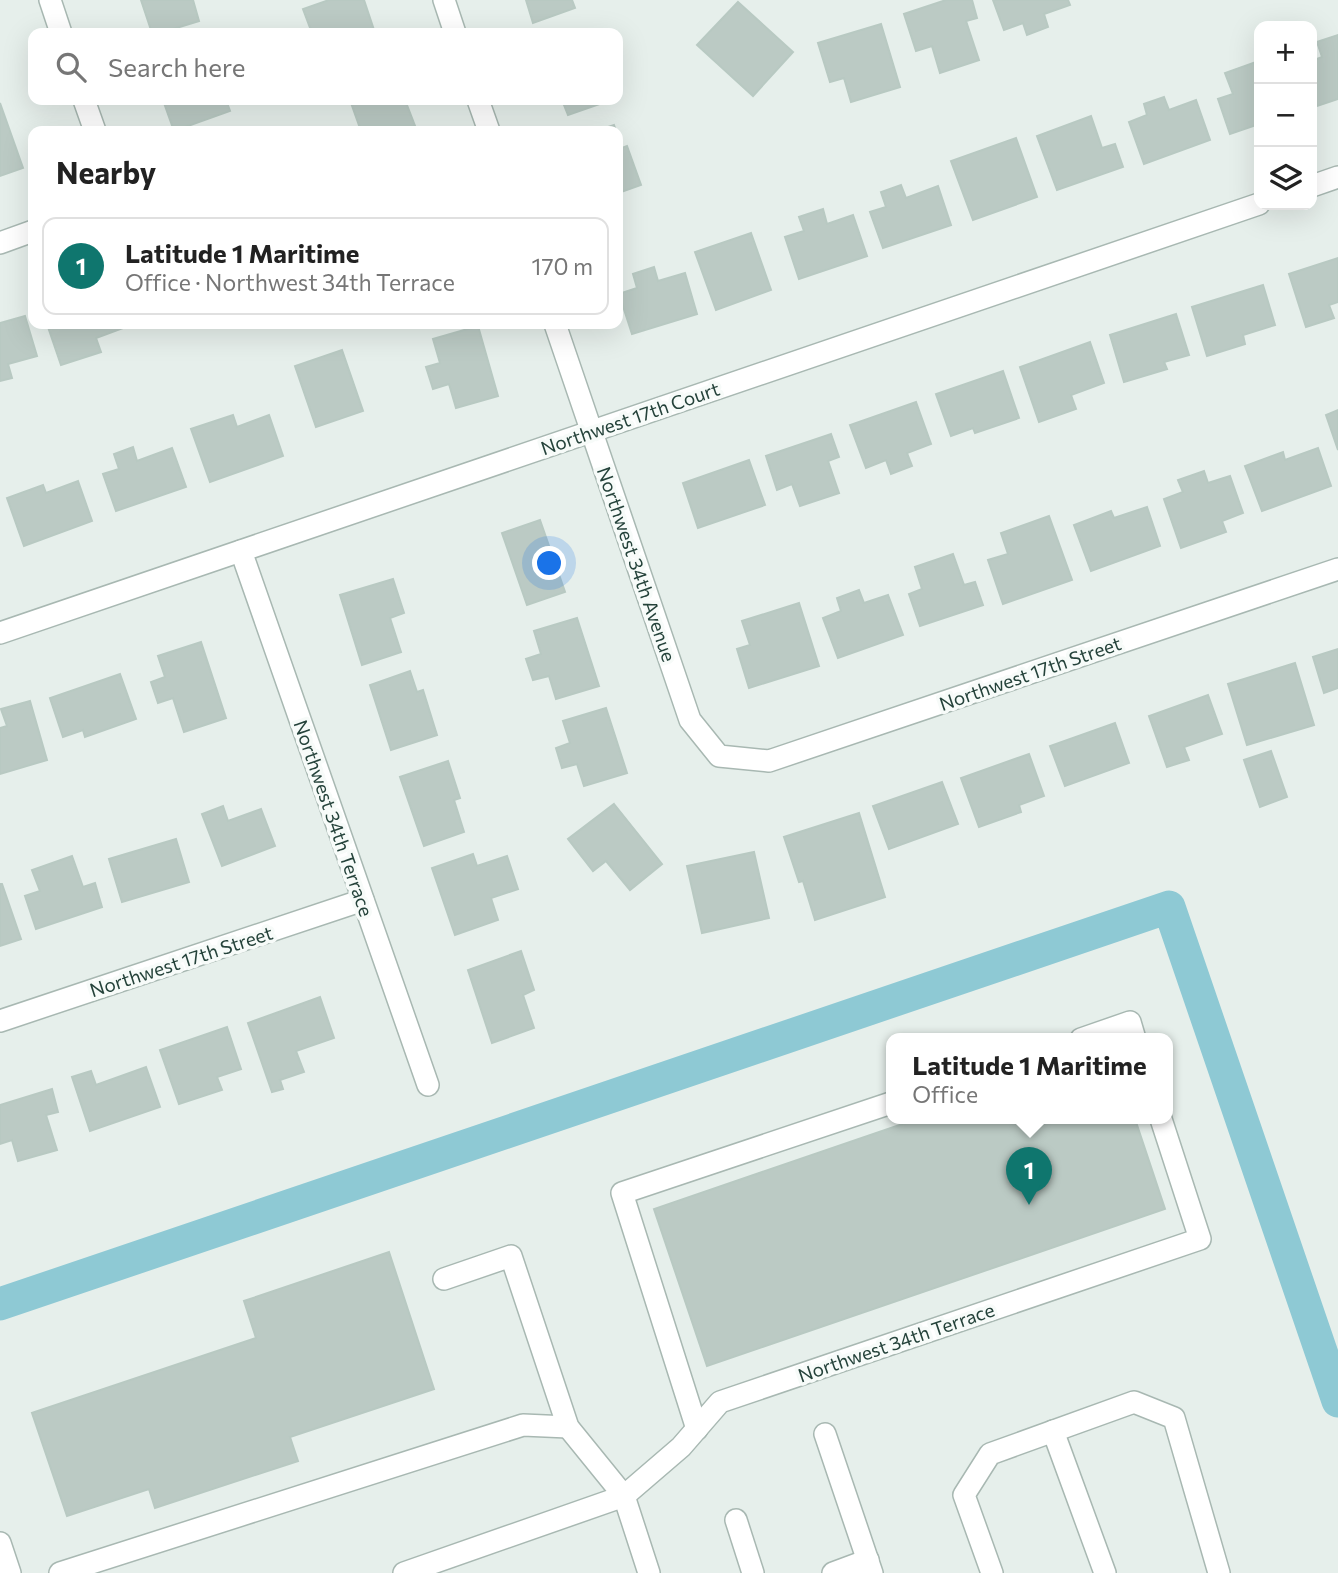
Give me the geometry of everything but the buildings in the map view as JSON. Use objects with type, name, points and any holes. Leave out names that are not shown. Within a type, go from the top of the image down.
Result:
[{"type":"street","points":[[50,0],[59,28]]},
{"type":"street","points":[[444,0],[453,28]]},
{"type":"street","points":[[86,105],[93,126]]},
{"type":"street","points":[[480,105],[487,126]]},
{"type":"street","points":[[1317,184],[1338,177]]},
{"type":"street","name":"Northwest 17th Court","points":[[0,634],[1254,206]]},
{"type":"street","points":[[0,243],[28,233]]},
{"type":"street","name":"Northwest 34th Avenue","points":[[557,329],[690,720],[719,757]]},
{"type":"street","name":"Northwest 34th Terrace","points":[[241,551],[428,1085]]},
{"type":"street","name":"Northwest 17th Street","points":[[719,757],[769,761],[1338,569]]},
{"type":"street","name":"Northwest 17th Street","points":[[0,1021],[363,900]]},
{"type":"street","points":[[1098,1033],[1130,1022],[1133,1033]]},
{"type":"street","points":[[697,1429],[622,1193],[886,1105]]},
{"type":"street","name":"Northwest 34th Terrace","points":[[624,1496],[681,1447],[720,1402],[1200,1238],[1163,1124]]},
{"type":"street","points":[[444,1279],[511,1256],[568,1427],[624,1496],[649,1573]]},
{"type":"street","points":[[992,1573],[964,1495],[990,1454],[1135,1402],[1174,1418],[1219,1573]]},
{"type":"street","points":[[60,1573],[523,1425],[568,1427]]},
{"type":"street","points":[[1053,1431],[1105,1573]]},
{"type":"street","points":[[825,1434],[870,1567],[833,1573]]},
{"type":"street","points":[[404,1573],[624,1496]]},
{"type":"street","points":[[736,1520],[752,1573]]},
{"type":"street","points":[[0,1543],[10,1573]]},
{"type":"waterway","points":[[0,1304],[1169,907],[1338,1401]]},
{"type":"place","name":"Latitude 1 Maritime","points":[[1029,1205]]}]
